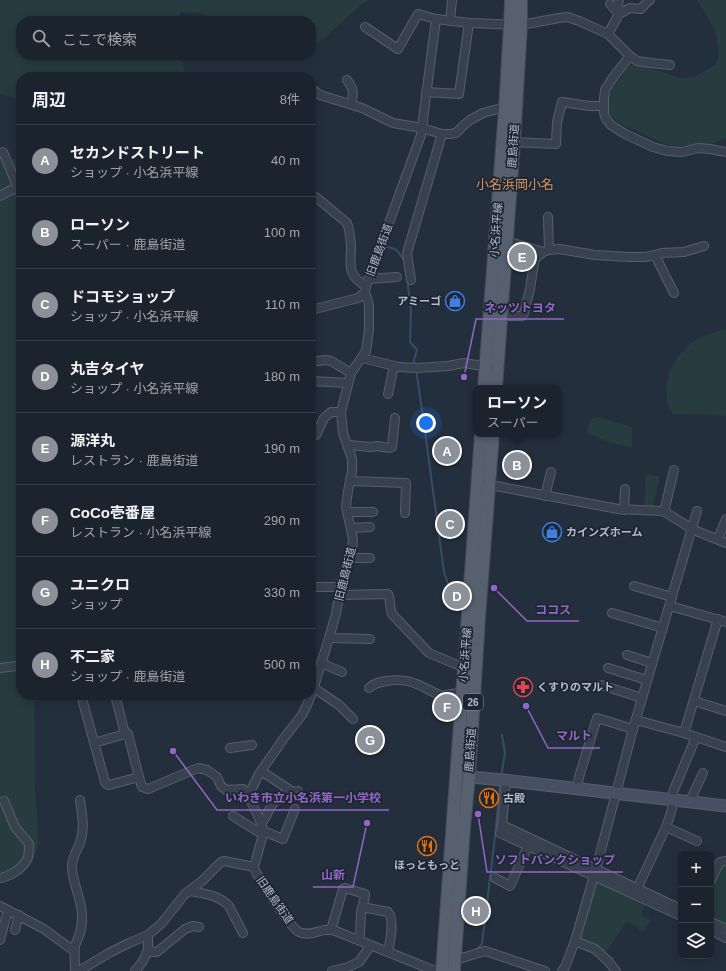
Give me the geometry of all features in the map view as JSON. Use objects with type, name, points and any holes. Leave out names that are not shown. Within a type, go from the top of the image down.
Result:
[{"type":"main road","points":[[511,0],[516,25]]},
{"type":"main road","name":"鹿島街道","points":[[495,385],[492,368],[502,316],[501,241],[514,142],[510,109],[516,25],[521,0]]},
{"type":"main road","name":"小名浜平線","points":[[485,385],[492,368],[510,109]]},
{"type":"main road","name":"26","points":[[481,437],[484,484]]},
{"type":"main road","name":"鹿島街道","points":[[454,965],[468,777],[470,666],[484,484],[492,437]]},
{"type":"main road","name":"小名浜平線","points":[[442,971],[462,693],[470,666]]},
{"type":"street","points":[[450,22],[452,0]]},
{"type":"street","points":[[619,0],[619,14]]},
{"type":"street","points":[[608,34],[619,14],[630,8],[641,10],[650,0]]},
{"type":"street","points":[[610,4],[619,14]]},
{"type":"street","points":[[365,26],[398,49],[418,14],[450,22],[516,25],[559,18],[568,18],[579,21],[608,34],[637,61],[670,65]]},
{"type":"street","name":"旧鹿島街道","points":[[316,682],[329,637],[343,577],[352,550],[353,539],[347,512],[347,500],[352,471],[352,459],[343,433],[342,412],[351,373],[366,351],[369,330],[369,305],[366,286],[421,134],[436,19]]},
{"type":"street","points":[[426,92],[459,94],[469,23]]},
{"type":"street","points":[[630,56],[605,90],[603,106],[604,113],[606,119],[611,125],[625,134],[653,147],[675,152],[698,148],[726,152]]},
{"type":"street","points":[[347,80],[352,89],[353,97],[351,104]]},
{"type":"street","points":[[316,92],[320,95],[362,108],[393,123],[422,128],[442,134],[456,133],[470,120],[483,113],[498,109],[510,109]]},
{"type":"street","points":[[514,142],[556,144],[557,122],[562,102],[589,106],[603,106]]},
{"type":"street","points":[[411,280],[407,253],[442,134]]},
{"type":"street","points":[[4,152],[16,179]]},
{"type":"street","points":[[0,196],[16,189]]},
{"type":"street","points":[[316,197],[347,223],[351,244],[350,268],[353,275],[359,282],[366,286]]},
{"type":"street","points":[[546,251],[548,217]]},
{"type":"street","points":[[501,241],[546,251],[559,249],[595,255],[629,257],[644,257],[662,253],[684,252],[704,246]]},
{"type":"street","points":[[502,316],[522,316],[530,289],[534,263],[536,258],[546,251]]},
{"type":"street","points":[[655,255],[674,293]]},
{"type":"street","points":[[316,309],[358,298],[366,286],[397,277]]},
{"type":"street","points":[[362,358],[394,366],[415,368],[448,366],[464,363],[492,368]]},
{"type":"street","points":[[316,361],[331,361],[351,373]]},
{"type":"street","points":[[388,394],[394,366]]},
{"type":"street","points":[[316,381],[348,383]]},
{"type":"street","points":[[316,435],[324,418],[331,412],[342,412]]},
{"type":"street","points":[[348,445],[389,448],[392,446],[395,418]]},
{"type":"street","points":[[664,512],[674,470]]},
{"type":"street","points":[[545,496],[551,472]]},
{"type":"street","points":[[350,481],[406,483],[405,514]]},
{"type":"street","points":[[484,484],[624,510],[664,512],[692,528],[726,543]]},
{"type":"street","points":[[624,510],[625,489]]},
{"type":"street","points":[[562,971],[575,941],[633,729],[697,511]]},
{"type":"street","points":[[347,512],[372,512]]},
{"type":"street","points":[[718,539],[726,519]]},
{"type":"street","points":[[351,528],[370,527]]},
{"type":"street","points":[[349,558],[370,558]]},
{"type":"street","points":[[634,586],[671,602],[722,620],[684,733]]},
{"type":"street","points":[[316,589],[388,594],[390,611],[392,614],[429,653],[455,664],[470,666]]},
{"type":"street","points":[[612,613],[663,628]]},
{"type":"street","points":[[329,637],[370,639]]},
{"type":"street","points":[[627,655],[652,663]]},
{"type":"street","points":[[322,663],[342,672]]},
{"type":"street","points":[[0,668],[16,666]]},
{"type":"street","points":[[608,668],[647,680]]},
{"type":"street","points":[[369,688],[377,682],[400,680],[411,681],[442,696],[462,693]]},
{"type":"street","points":[[602,685],[642,698]]},
{"type":"street","points":[[316,689],[339,705],[353,719]]},
{"type":"street","points":[[84,700],[106,784],[109,785],[139,777]]},
{"type":"street","points":[[116,700],[125,734],[128,734],[142,787],[148,789],[198,768],[207,770],[217,777],[221,786],[226,790],[243,789],[250,795],[262,829]]},
{"type":"street","name":"旧鹿島街道","points":[[250,795],[261,771],[302,715],[309,700]]},
{"type":"street","points":[[694,701],[726,711]]},
{"type":"street","points":[[577,789],[579,777],[597,718],[633,729]]},
{"type":"street","points":[[636,720],[684,733],[726,747]]},
{"type":"street","points":[[94,743],[125,734]]},
{"type":"street","points":[[637,889],[666,827],[672,809],[673,792],[696,737]]},
{"type":"street","points":[[230,748],[252,745]]},
{"type":"street","name":"旧鹿島街道","points":[[261,771],[294,792],[283,794],[270,808],[264,821],[254,867],[259,879],[292,925],[299,932],[312,933],[325,930],[340,932],[435,971]]},
{"type":"street","points":[[689,802],[702,773]]},
{"type":"street","points":[[456,776],[503,780],[726,806]]},
{"type":"street","points":[[503,780],[500,833],[528,846],[637,889],[678,908]]},
{"type":"street","points":[[75,971],[74,951],[82,924],[82,911],[73,879],[72,861],[81,841],[83,827],[80,800]]},
{"type":"street","points":[[0,878],[11,875],[20,868],[26,861],[29,851],[29,844],[15,828],[4,801]]},
{"type":"street","points":[[233,816],[284,839],[294,809]]},
{"type":"street","points":[[666,827],[697,841]]},
{"type":"street","points":[[501,828],[595,872],[678,914]]},
{"type":"street","points":[[494,878],[510,886],[528,846]]},
{"type":"street","points":[[79,971],[129,942],[148,935],[161,924],[189,891],[202,881],[221,862],[224,861],[254,867]]},
{"type":"street","points":[[714,874],[720,862],[726,861]]},
{"type":"street","points":[[331,930],[342,889],[345,888],[365,894],[361,912],[359,940]]},
{"type":"street","points":[[189,891],[206,894],[226,903],[243,933]]},
{"type":"street","points":[[0,906],[44,929],[74,951]]},
{"type":"street","points":[[362,907],[388,912],[391,916],[391,934],[388,952]]},
{"type":"street","points":[[0,940],[8,910]]},
{"type":"street","points":[[15,930],[19,915]]},
{"type":"street","points":[[713,923],[726,929]]},
{"type":"street","points":[[148,948],[152,952],[157,952],[185,929],[193,926],[199,927]]},
{"type":"street","points":[[714,932],[726,938]]},
{"type":"street","points":[[135,971],[147,955],[148,935]]},
{"type":"street","points":[[575,941],[594,949],[609,962],[616,971]]},
{"type":"street","points":[[332,971],[348,967],[350,968],[359,962],[371,945]]},
{"type":"street","points":[[454,965],[485,951],[529,969],[545,971]]},
{"type":"green space","points":[[0,0],[369,0],[361,5],[316,45],[316,16],[206,16],[199,13],[181,12],[179,16],[16,16],[16,60],[182,60],[184,65],[184,72],[16,72],[16,98],[0,94]]},
{"type":"green space","points":[[697,0],[726,0],[726,138],[712,144],[694,146],[667,145],[623,125],[611,116],[608,106],[609,93],[626,70],[632,65],[651,68],[680,78],[695,77],[716,64],[719,52],[715,30]]},
{"type":"green space","points":[[0,156],[16,159],[16,700],[37,700],[34,703],[35,793],[38,825],[38,848],[30,867],[0,875]]},
{"type":"green space","points":[[726,329],[726,416],[673,414],[668,406],[666,387],[670,370],[677,358],[692,342],[706,335]]},
{"type":"green space","points":[[599,417],[632,427],[632,448],[609,442],[586,433],[591,419]]},
{"type":"green space","points":[[646,474],[660,476],[653,507],[644,505]]},
{"type":"green space","points":[[726,861],[726,929],[714,923],[714,876]]},
{"type":"green space","points":[[594,880],[646,902],[641,915],[651,920],[643,932],[627,921],[605,954],[578,939]]},
{"type":"waterway","points":[[385,246],[397,250],[405,262]]},
{"type":"waterway","points":[[407,278],[411,310],[410,342],[417,350],[414,360],[415,365]]},
{"type":"waterway","points":[[416,369],[444,572],[456,608]]},
{"type":"waterway","points":[[501,777],[505,753],[502,735]]},
{"type":"waterway","points":[[476,950],[482,944],[500,783]]},
{"type":"place","name":"源洋丸","points":[[522,257]]},
{"type":"place","name":"アミーゴ","points":[[455,301]]},
{"type":"place","name":"ネッツトヨタ","points":[[464,377]]},
{"type":"place","name":"セカンドストリート","points":[[447,451]]},
{"type":"place","name":"ローソン","points":[[517,465]]},
{"type":"place","name":"ドコモショップ","points":[[450,524]]},
{"type":"place","name":"カインズホーム","points":[[552,532]]},
{"type":"place","name":"ココス","points":[[494,588]]},
{"type":"place","name":"丸吉タイヤ","points":[[457,596]]},
{"type":"place","name":"くすりのマルト","points":[[523,687]]},
{"type":"place","name":"マルト","points":[[526,706]]},
{"type":"place","name":"CoCo壱番屋","points":[[447,707]]},
{"type":"place","name":"ユニクロ","points":[[370,740]]},
{"type":"place","name":"いわき市立小名浜第一小学校","points":[[173,751]]},
{"type":"place","name":"古殿","points":[[489,798]]},
{"type":"place","name":"ソフトバンクショップ","points":[[478,814]]},
{"type":"place","name":"山新","points":[[367,823]]},
{"type":"place","name":"ほっともっと","points":[[427,846]]},
{"type":"place","name":"不二家","points":[[476,911]]},
{"type":"district","name":"小名浜岡小名","points":[[515,184]]}]
